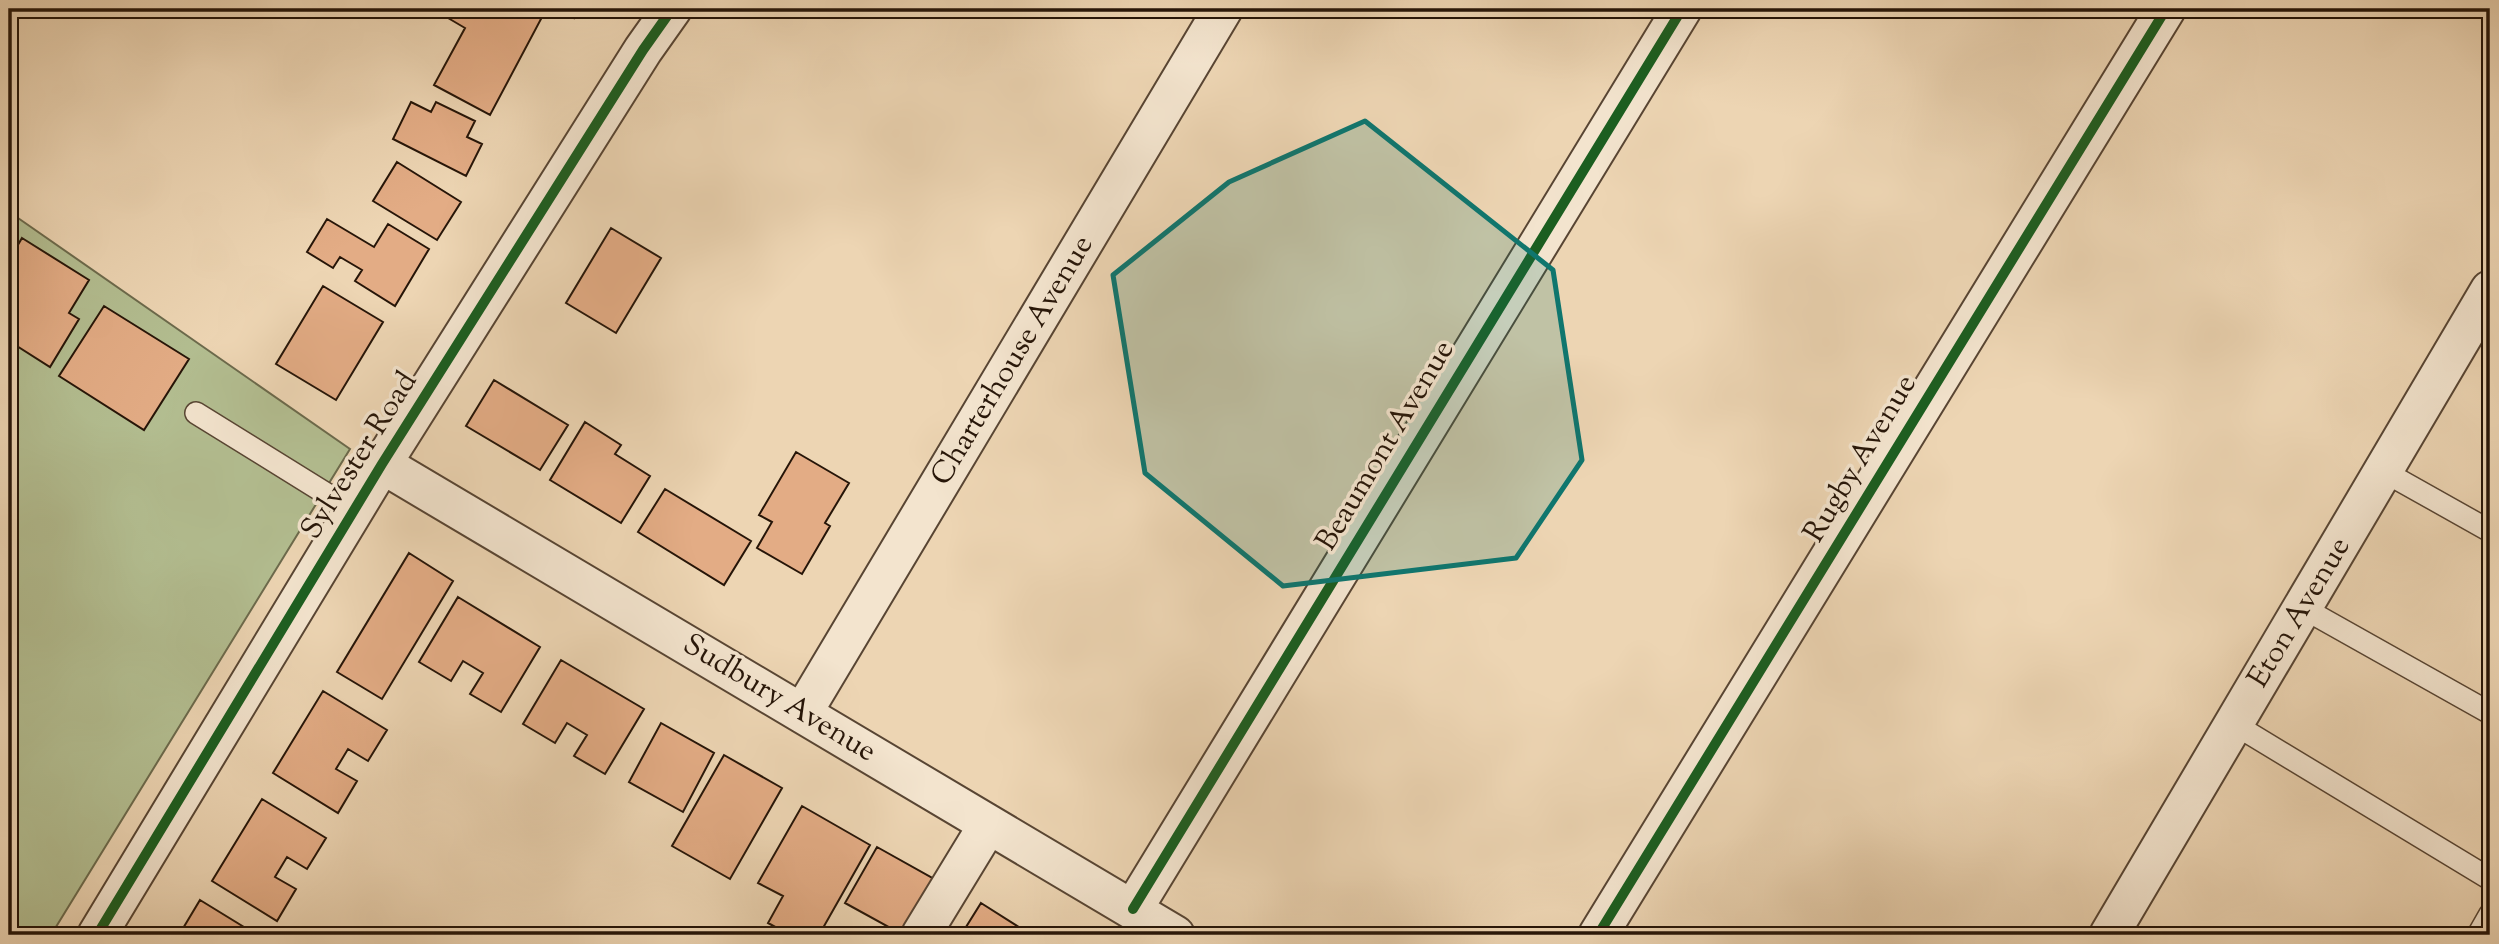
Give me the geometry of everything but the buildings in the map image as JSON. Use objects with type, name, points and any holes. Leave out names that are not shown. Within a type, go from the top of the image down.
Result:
[{"type":"street","name":"Sylvester Road","points":[[97,935],[382,464],[643,50],[672,9]]},
{"type":"street","name":"Charterhouse Avenue","points":[[803,712],[1223,9]]},
{"type":"street","name":"Beaumont Avenue","points":[[1133,909],[1682,9]]},
{"type":"street","name":"Rugby Avenue","points":[[1598,935],[2166,9]]},
{"type":"street","name":"Eton Avenue","points":[[2109,935],[2490,290]]},
{"type":"street","name":"Sudbury Avenue","points":[[382,464],[1175,935]]},
{"type":"street","points":[[921,935],[988,825]]},
{"type":"lane","points":[[196,414],[354,512]]},
{"type":"lane","points":[[2383,471],[2490,531]]},
{"type":"lane","points":[[2303,608],[2490,713]]},
{"type":"lane","points":[[2234,724],[2490,879]]},
{"type":"lane","points":[[2477,935],[2490,914]]},
{"type":"highlighted area","points":[[1365,121],[1553,270],[1582,460],[1516,558],[1283,586],[1145,473],[1113,275],[1229,182]]},
{"type":"green space","points":[[18,218],[350,449],[51,935],[9,935],[9,235]]},
{"type":"cycle path","points":[[97,935],[382,464],[643,50],[672,9]]},
{"type":"cycle path","points":[[1133,909],[1682,9]]},
{"type":"cycle path","points":[[1598,935],[2166,9]]}]
